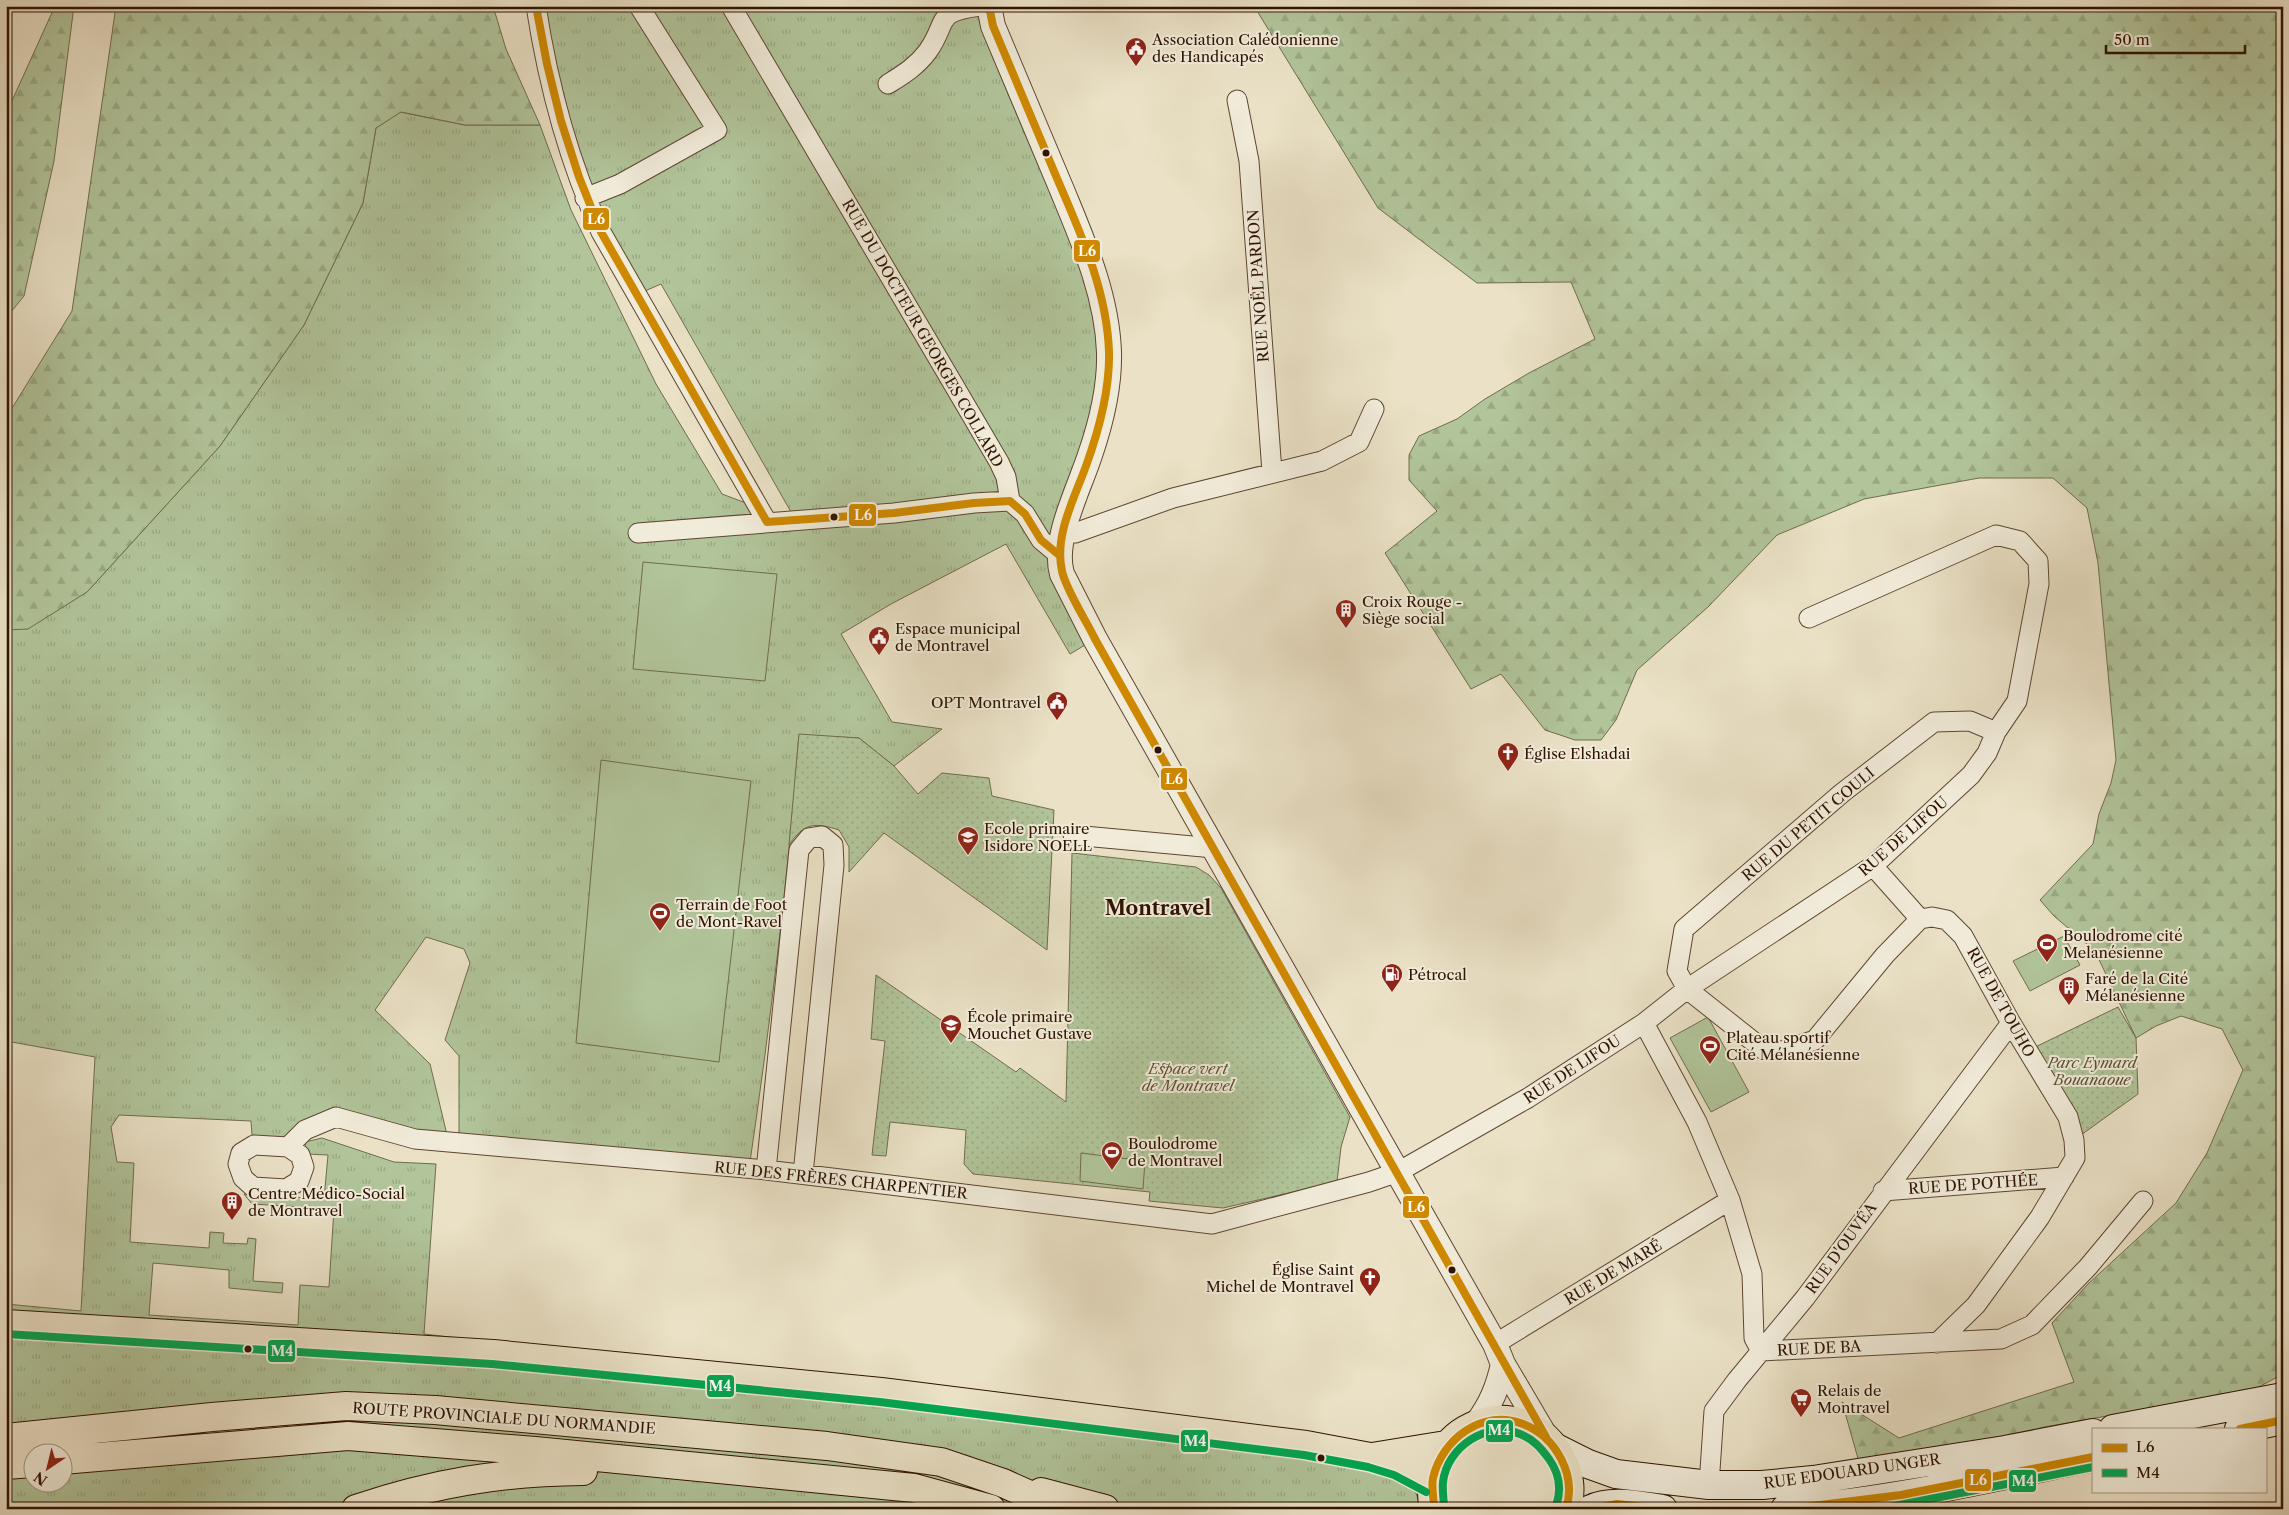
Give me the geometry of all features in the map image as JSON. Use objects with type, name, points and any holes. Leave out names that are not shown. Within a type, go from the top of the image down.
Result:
[{"type":"main road","points":[[6,1324],[493,1354],[881,1392],[1306,1446],[1370,1457],[1398,1466],[1433,1496]]},
{"type":"main road","points":[[2118,1428],[2283,1397]]},
{"type":"main road","name":"ROUTE PROVINCIALE DU NORMANDIE","points":[[6,1438],[346,1406],[435,1410],[682,1431],[827,1446],[941,1462],[1003,1483]]},
{"type":"main road","points":[[1433,1496],[1436,1463],[1446,1445],[1460,1432],[1477,1423],[1495,1419],[1514,1421],[1531,1427],[1551,1443],[1566,1466],[1569,1486],[1566,1509]]},
{"type":"main road","points":[[2244,1428],[2283,1420]]},
{"type":"main road","name":"RUE EDOUARD UNGER","points":[[1551,1443],[1588,1464],[1616,1474],[1709,1485],[1762,1484],[1813,1480],[2005,1450],[2092,1433]]},
{"type":"main road","name":"ROUTE PROVINCIALE DU NORMANDIE","points":[[72,1459],[348,1436],[914,1488],[992,1509]]},
{"type":"main road","points":[[1370,1457],[1446,1445]]},
{"type":"main road","name":"RUE EDOUARD UNGER","points":[[1784,1509],[1812,1507],[1909,1493],[2092,1457]]},
{"type":"main road","points":[[6,1465],[22,1464]]},
{"type":"main road","points":[[356,1509],[439,1484],[493,1476],[548,1472],[720,1469]]},
{"type":"main road","points":[[1003,1483],[1061,1509]]},
{"type":"main road","points":[[1003,1483],[1096,1505],[1105,1509]]},
{"type":"main road","points":[[1591,1509],[1597,1506],[1620,1504],[1663,1509]]},
{"type":"street","points":[[536,6],[555,97],[572,161],[601,232],[767,522]]},
{"type":"street","points":[[586,198],[620,184],[716,130],[639,6]]},
{"type":"street","name":"RUE DU DOCTEUR GEORGES COLLARD","points":[[731,6],[999,462],[1006,477],[1010,501]]},
{"type":"street","points":[[888,84],[911,70],[929,50],[943,19],[959,9],[980,6]]},
{"type":"street","points":[[989,6],[993,26],[1084,242],[1105,310],[1109,352],[1106,390],[1091,453],[1064,529],[1058,555],[1062,574],[1095,639],[1551,1443]]},
{"type":"street","name":"RUE NOËL PARDON","points":[[1237,100],[1248,161],[1272,472]]},
{"type":"street","points":[[1064,529],[1075,533],[1174,498],[1322,461],[1360,442],[1374,409]]},
{"type":"street","points":[[638,532],[888,513],[974,503],[1010,501],[1025,514],[1041,540],[1058,555]]},
{"type":"street","name":"RUE DE LIFOU","points":[[1398,1172],[1528,1098],[1644,1023],[1686,989],[1873,866],[1971,775],[1987,753],[1996,732],[2018,701],[2039,584],[2038,561],[2020,541],[1996,535],[1809,618]]},
{"type":"street","name":"RUE DU PETIT COULI","points":[[1686,989],[1677,971],[1684,930],[1842,793],[1934,722],[1970,721],[1996,732]]},
{"type":"street","points":[[1073,834],[1214,848]]},
{"type":"street","points":[[766,1170],[799,850],[809,838],[822,836],[833,845],[834,865],[803,1174]]},
{"type":"street","points":[[1686,989],[1764,1050],[1783,1051],[1815,1040],[1885,955],[1920,919],[1873,866]]},
{"type":"street","name":"RUE DE TOUHO","points":[[1920,919],[1932,917],[1947,920],[1963,936],[2011,1023],[2068,1117],[2076,1158],[2040,1217],[1976,1305],[1937,1343]]},
{"type":"street","name":"RUE DE BA","points":[[1644,1023],[1697,1122],[1730,1200],[1752,1274],[1754,1338],[1761,1351],[2001,1339],[2032,1325],[2088,1267],[2143,1201]]},
{"type":"street","name":"RUE D'OUVÉA","points":[[1709,1485],[1714,1412],[1737,1380],[1804,1298],[2011,1023]]},
{"type":"street","name":"RUE DES FRÈRES CHARPENTIER","points":[[288,1147],[305,1130],[336,1117],[415,1140],[766,1170],[1212,1224],[1369,1182],[1398,1172]]},
{"type":"street","name":"RUE DE POTHÉE","points":[[1883,1191],[2064,1177]]},
{"type":"street","name":"RUE DE MARÉ","points":[[1499,1354],[1730,1200]]},
{"type":"street","points":[[1477,1423],[1490,1406],[1498,1386],[1499,1354]]},
{"type":"green space","points":[[55,6],[74,6],[54,161],[24,296],[6,318],[6,114]]},
{"type":"green space","points":[[116,6],[493,6],[506,49],[540,125],[465,125],[401,112],[376,128],[363,203],[304,325],[220,446],[87,592],[28,629],[6,630],[6,418],[72,311]]},
{"type":"green space","points":[[536,6],[989,6],[1055,173],[1109,352],[1060,542],[1095,639],[1070,654],[1006,544],[891,604],[841,634],[892,722],[942,729],[894,766],[859,738],[799,735],[778,952],[749,1169],[459,1143],[459,1056],[445,1040],[470,963],[464,949],[426,937],[375,1010],[430,1064],[449,1143],[336,1117],[295,1140],[252,1135],[251,1121],[119,1115],[111,1127],[117,1162],[134,1163],[130,1242],[209,1248],[210,1232],[224,1233],[223,1243],[247,1244],[248,1238],[256,1239],[253,1281],[283,1283],[282,1293],[229,1288],[229,1270],[153,1263],[149,1315],[298,1325],[300,1285],[329,1287],[334,1209],[252,1204],[244,1194],[324,1199],[328,1155],[306,1154],[305,1142],[322,1138],[394,1162],[436,1164],[424,1334],[1399,1449],[1422,1509],[744,1509],[681,1503],[653,1509],[536,1509],[532,1506],[459,1509],[6,1509],[6,1304],[81,1311],[95,1057],[6,1041],[6,630],[87,592],[220,446],[304,325],[363,203],[376,128],[400,112],[465,125],[540,125],[571,210],[656,384],[722,494],[759,508],[767,522],[795,519],[661,284],[638,294],[601,232]]},
{"type":"green space","points":[[1254,6],[2283,6],[2283,1374],[2244,1395],[2183,1409],[2130,1412],[2044,1427],[1947,1452],[1859,1462],[1842,1402],[1899,1438],[2074,1382],[2052,1323],[2088,1284],[2176,1203],[2207,1153],[2243,1070],[2222,1029],[2181,1016],[2156,1026],[2136,1038],[2095,951],[2054,916],[2040,900],[2093,844],[2099,814],[2111,783],[2116,760],[2098,563],[2087,508],[2053,478],[1979,478],[1864,499],[1777,535],[1708,607],[1637,670],[1616,720],[1601,740],[1575,740],[1545,730],[1501,674],[1471,689],[1385,553],[1437,511],[1409,480],[1409,455],[1419,436],[1457,419],[1485,399],[1529,373],[1595,339],[1571,282],[1477,283],[1378,208]]},
{"type":"green space","points":[[643,562],[777,574],[765,681],[633,669]]},
{"type":"green space","points":[[799,734],[859,738],[894,766],[918,794],[942,773],[989,778],[992,796],[1054,810],[1047,950],[884,833],[849,872],[849,847],[839,830],[816,825],[810,826],[800,832],[789,845]]},
{"type":"green space","name":"Terrain de Foot de Mont-Ravel","points":[[601,760],[751,781],[719,1062],[576,1043]]},
{"type":"green space","name":"Espace vert de Montravel","points":[[1072,853],[1196,867],[1209,875],[1221,888],[1350,1117],[1341,1147],[1337,1182],[1223,1208],[1149,1201],[1150,1192],[973,1174],[964,1164],[966,1130],[890,1122],[886,1156],[872,1155],[885,1041],[871,1039],[876,975],[1016,1072],[1020,1068],[1066,1102]]},
{"type":"green space","name":"Boulodrome cité Melanésienne","points":[[2064,936],[2080,965],[2030,991],[2013,961]]},
{"type":"green space","name":"Parc Eymard Bouanaoue","points":[[2118,1007],[2136,1038],[2138,1094],[2074,1140],[2027,1051]]},
{"type":"green space","name":"Plateau sportif Cité Mélanésienne","points":[[1708,1017],[1749,1092],[1711,1112],[1670,1038]]},
{"type":"green space","name":"Boulodrome de Montravel","points":[[1081,1153],[1145,1161],[1143,1189],[1080,1181]]},
{"type":"transit line","name":"L6","points":[[536,6],[547,64],[561,121],[579,177],[601,232],[767,522],[894,513],[974,503],[1010,501],[1025,514],[1041,540],[1059,555]]},
{"type":"transit line","name":"L6","points":[[989,6],[993,26],[1083,240],[1098,284],[1107,329],[1109,367],[1106,396],[1095,438],[1063,531],[1060,558],[1064,578],[1095,639],[1546,1437]]},
{"type":"transit line","name":"M4","points":[[6,1334],[492,1364],[880,1402],[1304,1455],[1368,1467],[1394,1475],[1426,1492]]},
{"type":"transit line","name":"L6","points":[[1434,1509],[1433,1478],[1445,1451],[1466,1430],[1493,1420],[1508,1420],[1523,1424],[1535,1430],[1554,1448],[1561,1459],[1569,1483],[1566,1509]]},
{"type":"transit line","name":"L6","points":[[2245,1428],[2283,1420]]},
{"type":"transit line","name":"M4","points":[[1444,1509],[1443,1482],[1446,1469],[1452,1458],[1460,1448],[1471,1440],[1482,1434],[1495,1431],[1507,1431],[1525,1436],[1543,1451],[1552,1464],[1557,1476],[1559,1493],[1556,1506]]},
{"type":"transit line","name":"L6","points":[[1788,1509],[1901,1495],[2092,1457]]},
{"type":"transit line","name":"M4","points":[[1879,1509],[2092,1467]]},
{"type":"transit line","name":"L6","points":[[1592,1509],[1617,1504],[1661,1509]]},
{"type":"place","name":"Association Calédonienne des Handicapés","points":[[1136,67]]},
{"type":"place","name":"Croix Rouge - Siège social","points":[[1346,629]]},
{"type":"place","name":"Espace municipal de Montravel","points":[[879,656]]},
{"type":"place","name":"OPT Montravel","points":[[1057,721]]},
{"type":"place","name":"Église Elshadai","points":[[1508,772]]},
{"type":"place","name":"Ecole primaire Isidore NOELL","points":[[968,856]]},
{"type":"place","name":"Terrain de Foot de Mont-Ravel","points":[[660,932]]},
{"type":"place","name":"Boulodrome cité Melanésienne","points":[[2047,963]]},
{"type":"place","name":"Pétrocal","points":[[1392,993]]},
{"type":"place","name":"Faré de la Cité Mélanésienne","points":[[2069,1006]]},
{"type":"place","name":"École primaire Mouchet Gustave","points":[[951,1044]]},
{"type":"place","name":"Plateau sportif Cité Mélanésienne","points":[[1710,1065]]},
{"type":"place","name":"Boulodrome de Montravel","points":[[1112,1171]]},
{"type":"place","name":"Centre Médico-Social de Montravel","points":[[232,1221]]},
{"type":"place","name":"Église Saint Michel de Montravel","points":[[1370,1297]]},
{"type":"place","name":"Relais de Montravel","points":[[1801,1418]]},
{"type":"district","name":"Montravel","points":[[1158,908]]}]
